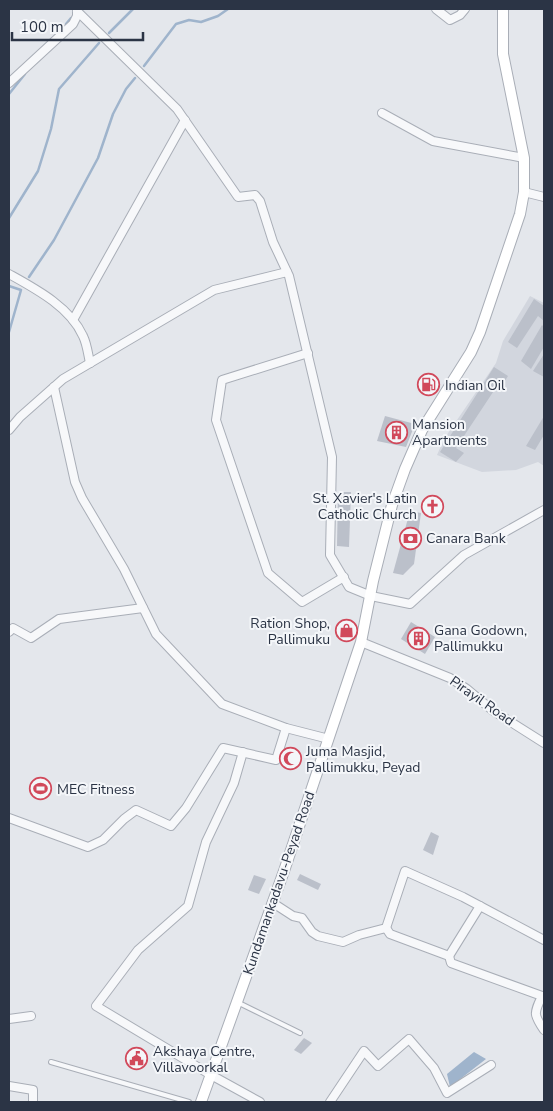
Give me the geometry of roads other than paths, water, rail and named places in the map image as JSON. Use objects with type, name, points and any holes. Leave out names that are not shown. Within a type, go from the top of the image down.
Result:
[{"type":"main road","name":"Kundamankadavu-Peyad Road","points":[[201,1102],[272,903],[361,642],[392,505],[405,468],[422,430],[467,360],[480,332],[520,214],[524,192],[524,158],[503,54],[503,9]]},
{"type":"street","points":[[436,9],[450,20],[460,15],[465,9]]},
{"type":"street","points":[[9,83],[73,24],[78,16],[77,10]]},
{"type":"street","points":[[77,10],[177,109],[238,197],[255,195],[260,201],[273,242],[287,272],[308,352],[332,457],[330,555],[350,587],[371,596],[410,604],[464,555],[544,510]]},
{"type":"street","points":[[382,113],[433,141],[524,158]]},
{"type":"street","points":[[73,320],[185,120]]},
{"type":"street","points":[[524,192],[544,197]]},
{"type":"street","points":[[9,430],[20,417],[63,379],[214,290],[287,272]]},
{"type":"street","points":[[9,274],[60,307],[73,320],[84,336],[90,363]]},
{"type":"street","points":[[308,352],[222,380],[216,420],[268,573],[302,602],[344,578]]},
{"type":"street","points":[[54,387],[75,482],[82,498],[124,569],[156,634],[222,704],[286,728],[329,739]]},
{"type":"street","points":[[9,632],[13,628],[31,638],[59,619],[143,608]]},
{"type":"street","name":"Pirayil Road","points":[[361,642],[450,678],[467,689],[492,710],[544,743]]},
{"type":"street","points":[[9,818],[88,847],[103,840],[136,810],[171,826],[186,808],[223,748],[276,760],[286,728]]},
{"type":"street","points":[[243,752],[234,783],[206,842],[188,906],[138,950],[96,1006],[260,1102]]},
{"type":"street","points":[[386,928],[405,871],[480,906],[544,940]]},
{"type":"street","points":[[272,903],[293,916],[302,918],[312,932],[318,936],[343,942],[359,935],[386,928]]},
{"type":"street","points":[[480,906],[449,956],[451,963],[542,996],[535,1011],[535,1017],[544,1030]]},
{"type":"street","points":[[386,928],[390,934],[449,956]]},
{"type":"street","points":[[9,1019],[31,1016]]},
{"type":"street","points":[[330,1102],[364,1051],[378,1066],[409,1039],[434,1068],[447,1093],[490,1065]]},
{"type":"street","points":[[9,1086],[32,1090],[33,1102]]},
{"type":"lane","points":[[237,1002],[300,1033]]},
{"type":"lane","points":[[51,1062],[189,1102]]},
{"type":"water","points":[[474,1052],[486,1059],[450,1087],[447,1074]]},
{"type":"waterway","points":[[109,33],[133,9]]},
{"type":"waterway","points":[[144,66],[176,24],[189,20],[201,22],[218,16],[228,9]]},
{"type":"waterway","points":[[66,24],[71,18]]},
{"type":"waterway","points":[[9,218],[38,171],[51,129],[59,89],[99,43]]},
{"type":"waterway","points":[[9,94],[25,74]]},
{"type":"waterway","points":[[29,277],[54,240],[98,158],[113,114],[126,89],[135,78]]},
{"type":"waterway","points":[[9,286],[21,290],[9,332]]},
{"type":"place","name":"Indian Oil","points":[[429,385]]},
{"type":"place","name":"Mansion Apartments","points":[[396,432]]},
{"type":"place","name":"St. Xavier's Latin Catholic Church","points":[[433,506]]},
{"type":"place","name":"Canara Bank","points":[[410,538]]},
{"type":"place","name":"Ration Shop, Pallimuku","points":[[346,631]]},
{"type":"place","name":"Gana Godown, Pallimukku","points":[[418,638]]},
{"type":"place","name":"Juma Masjid, Pallimukku, Peyad","points":[[290,759]]},
{"type":"place","name":"MEC Fitness","points":[[41,789]]},
{"type":"place","name":"Akshaya Centre, Villavoorkal","points":[[137,1059]]}]
